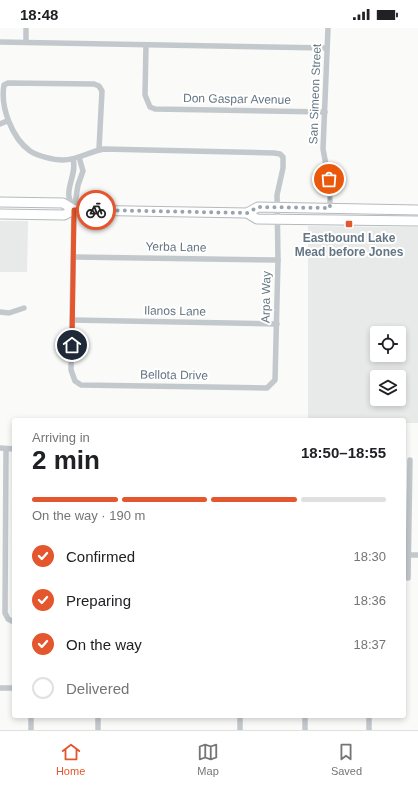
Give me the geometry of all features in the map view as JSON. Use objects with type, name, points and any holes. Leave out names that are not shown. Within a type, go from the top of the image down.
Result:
[{"type":"main road","points":[[0,202],[63,203],[74,210],[247,213],[258,207],[418,210]]},
{"type":"main road","points":[[300,220],[309,215],[328,214],[330,208]]},
{"type":"main road","points":[[353,221],[369,216],[380,215],[387,209]]},
{"type":"main road","points":[[0,214],[64,216],[74,210]]},
{"type":"main road","points":[[247,213],[257,219],[278,220],[418,221]]},
{"type":"main road","points":[[386,221],[395,215],[418,214]]},
{"type":"street","points":[[26,28],[26,42]]},
{"type":"street","name":"San Simeon Street","points":[[328,28],[324,149],[330,188],[330,208]]},
{"type":"street","points":[[0,42],[327,48]]},
{"type":"street","name":"Don Gaspar Avenue","points":[[146,45],[145,95],[150,107],[155,109],[325,112]]},
{"type":"street","points":[[8,83],[94,84],[99,86],[102,90],[99,149],[73,159],[54,159],[31,151],[20,141],[7,121],[4,110],[4,85],[8,83]]},
{"type":"street","points":[[0,124],[7,121]]},
{"type":"street","name":"Arpa Way","points":[[99,149],[280,154],[282,157],[283,168],[278,195],[277,324],[275,380],[272,385]]},
{"type":"street","points":[[72,320],[74,210],[78,185],[83,171],[79,157]]},
{"type":"street","points":[[73,159],[75,167],[69,189],[69,197],[74,210]]},
{"type":"street","name":"Yerba Lane","points":[[74,257],[278,260]]},
{"type":"street","points":[[0,312],[10,313],[24,308]]},
{"type":"street","name":"Ilanos Lane","points":[[72,320],[277,324]]},
{"type":"street","name":"Bellota Drive","points":[[72,320],[71,370],[75,381],[81,385],[267,388],[272,385]]},
{"type":"street","points":[[3,448],[5,613],[8,619],[12,621]]},
{"type":"street","points":[[408,578],[407,555],[410,460]]},
{"type":"street","points":[[407,555],[418,555]]},
{"type":"street","points":[[0,688],[12,688]]},
{"type":"street","points":[[31,718],[31,730]]},
{"type":"street","points":[[98,718],[98,730]]},
{"type":"street","points":[[240,718],[240,730]]},
{"type":"street","points":[[305,718],[305,730]]},
{"type":"street","points":[[369,718],[369,730]]},
{"type":"shaded area","points":[[0,221],[28,221],[27,272],[0,272]]},
{"type":"shaded area","points":[[308,226],[418,227],[418,423],[406,423],[406,418],[308,418]]},
{"type":"way so far","points":[[96,210],[247,213],[258,207],[330,208],[329,179]]},
{"type":"place","name":"Eastbound Lake Mead before Jones","points":[[349,224]]},
{"type":"route","points":[[72,345],[74,210],[96,210]]}]
